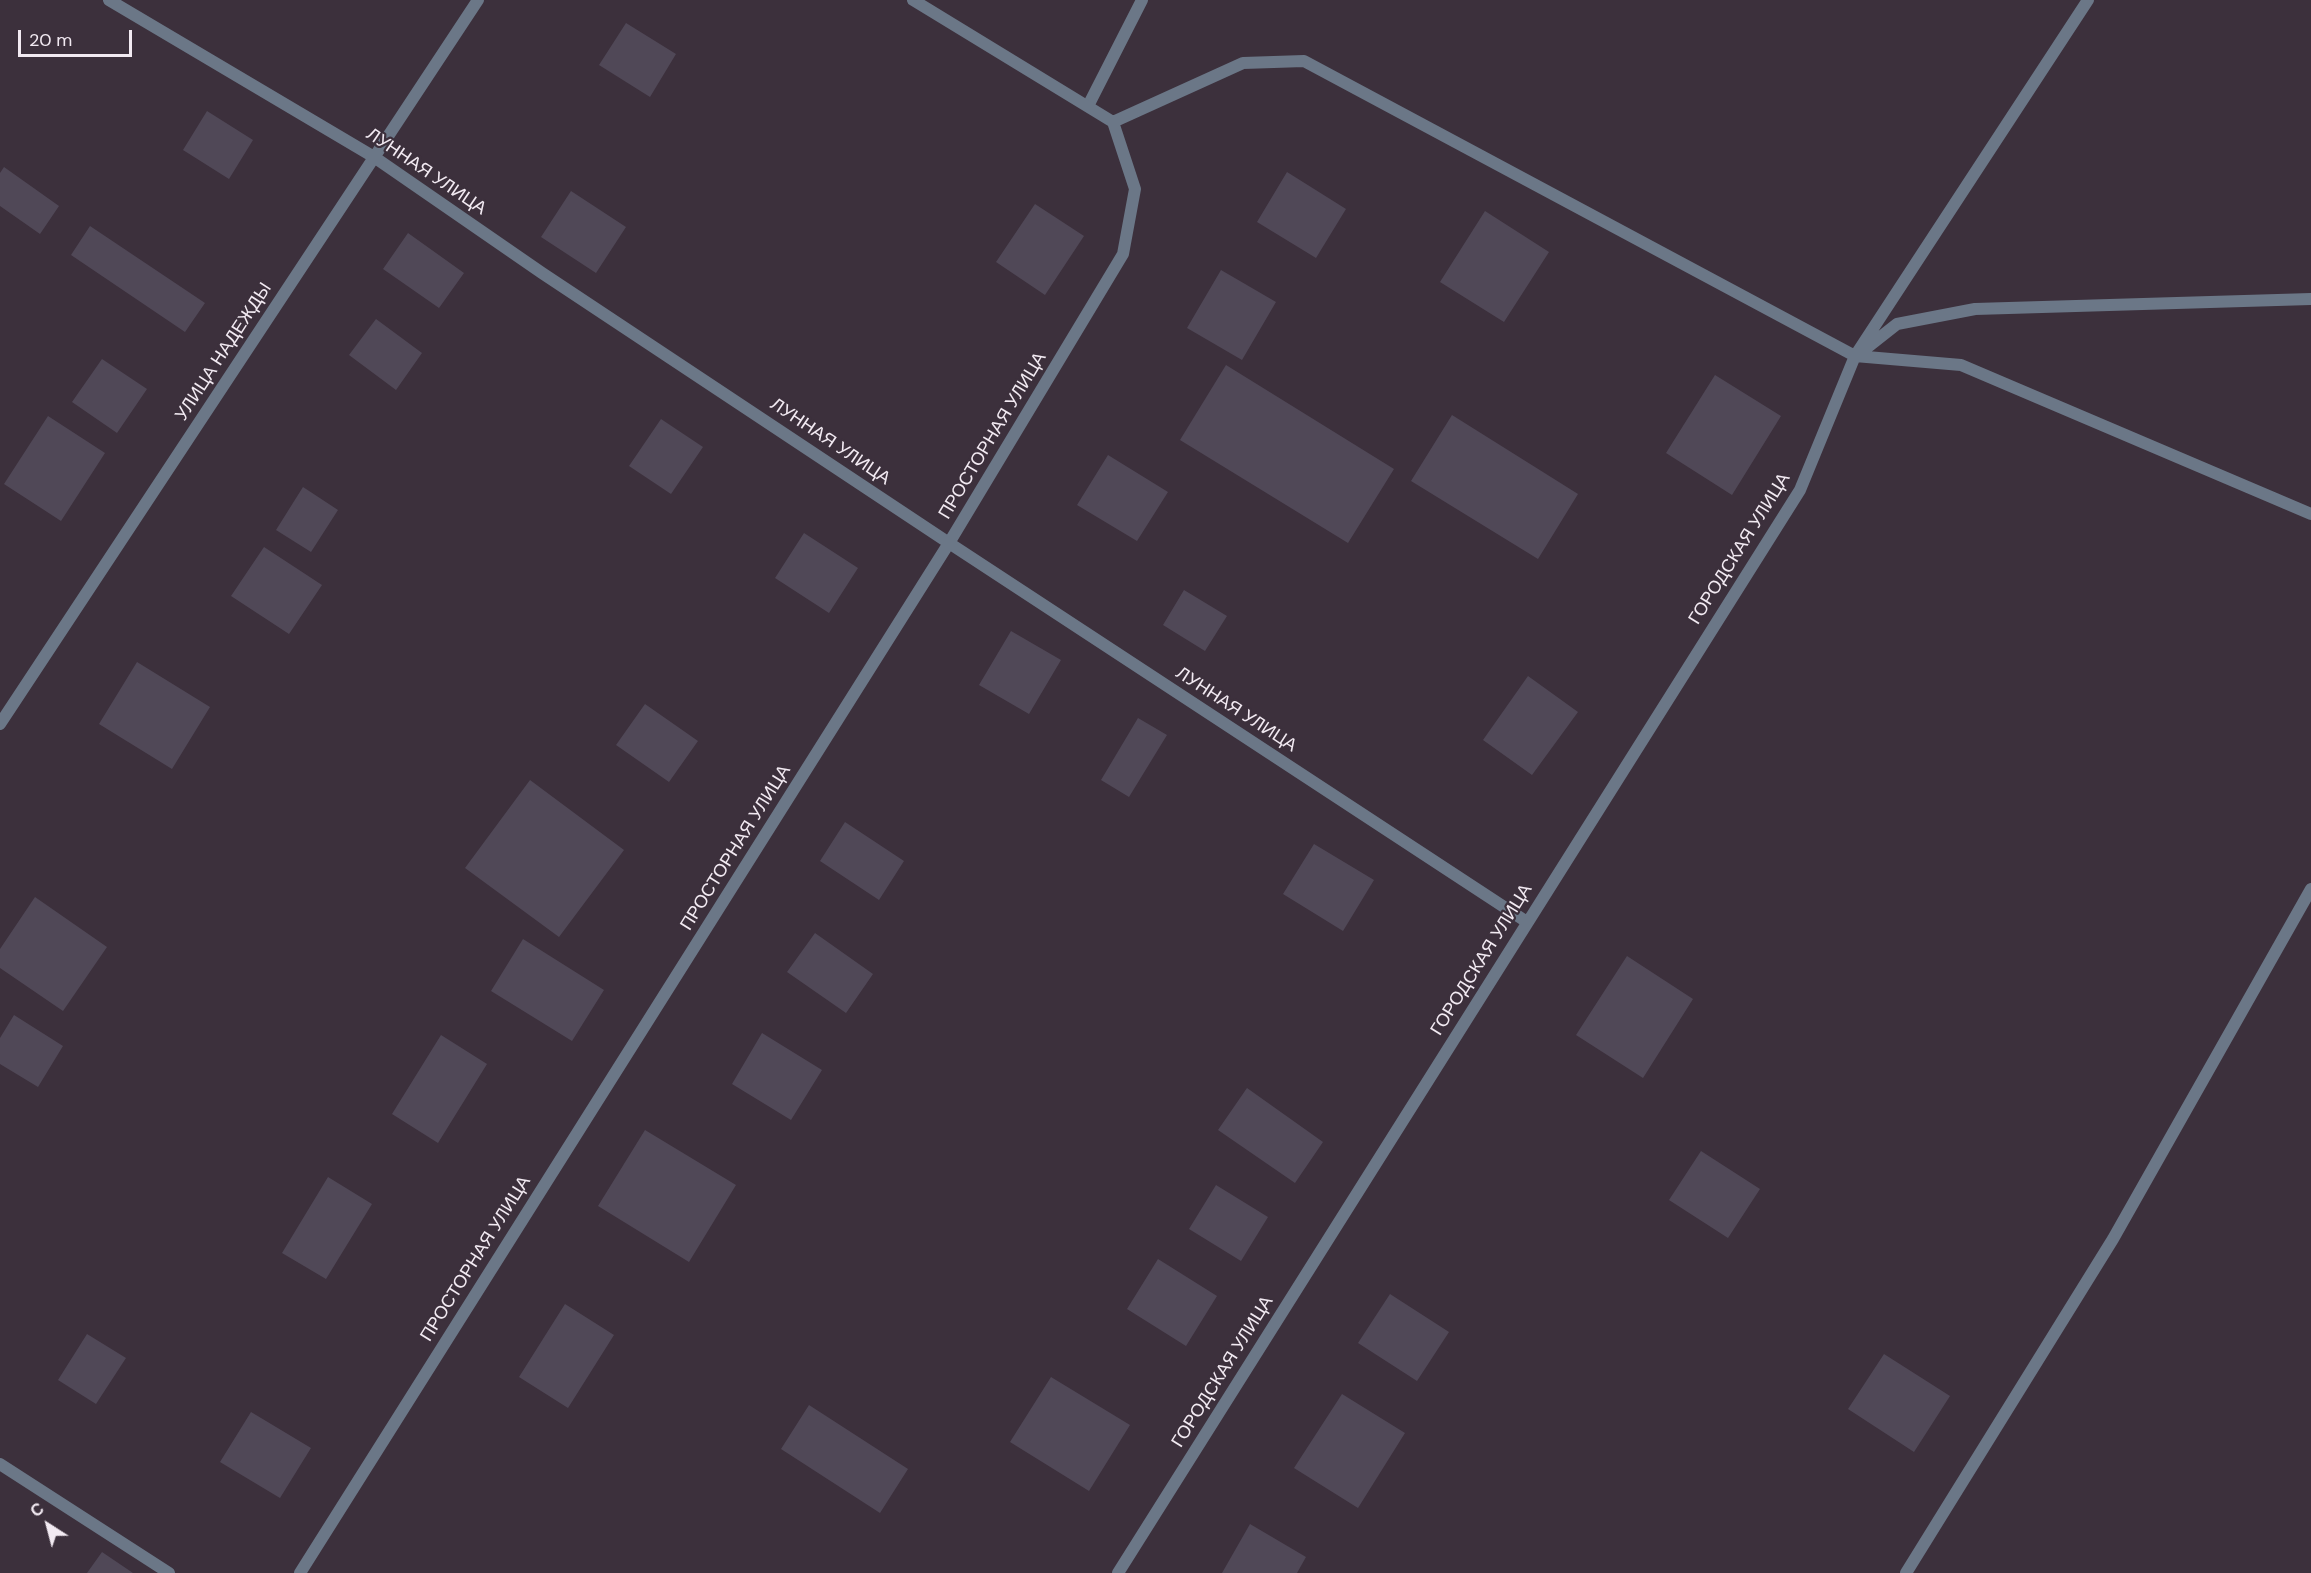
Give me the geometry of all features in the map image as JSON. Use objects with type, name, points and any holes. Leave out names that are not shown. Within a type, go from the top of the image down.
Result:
[{"type":"street","name":"ЛУННАЯ УЛИЦА","points":[[109,0],[374,157],[542,273],[1527,922]]},
{"type":"street","name":"УЛИЦА НАДЕЖДЫ","points":[[0,724],[478,0]]},
{"type":"street","points":[[913,0],[1113,122],[1244,63],[1304,61],[1855,356],[1961,366],[2311,514]]},
{"type":"street","points":[[1088,106],[1142,0]]},
{"type":"street","name":"ГОРОДСКАЯ УЛИЦА","points":[[1118,1573],[1800,490],[1855,356],[2088,0]]},
{"type":"street","name":"ПРОСТОРНАЯ УЛИЦА","points":[[300,1573],[949,543],[1123,254],[1135,189],[1113,122]]},
{"type":"street","points":[[1855,356],[1897,324],[1975,309],[2311,299]]},
{"type":"street","points":[[1906,1573],[2113,1239],[2311,889]]},
{"type":"street","points":[[0,1464],[169,1573]]},
{"type":"building","points":[[626,23],[676,54],[650,97],[599,65]]},
{"type":"building","points":[[207,111],[253,140],[229,179],[183,150]]},
{"type":"building","points":[[4,167],[59,206],[40,234],[0,206],[0,173]]},
{"type":"building","points":[[1287,172],[1346,209],[1316,258],[1257,222]]},
{"type":"building","points":[[571,191],[626,227],[596,273],[541,237]]},
{"type":"building","points":[[1035,204],[1084,236],[1045,295],[996,262]]},
{"type":"building","points":[[1485,211],[1549,252],[1504,322],[1440,282]]},
{"type":"building","points":[[90,226],[205,303],[185,332],[71,255]]},
{"type":"building","points":[[408,233],[464,273],[439,308],[383,269]]},
{"type":"building","points":[[1221,270],[1276,302],[1242,360],[1187,328]]},
{"type":"building","points":[[376,319],[422,353],[396,390],[349,355]]},
{"type":"building","points":[[102,359],[147,389],[117,433],[72,402]]},
{"type":"building","points":[[1226,365],[1394,469],[1348,543],[1180,440]]},
{"type":"building","points":[[1715,375],[1781,416],[1732,495],[1666,453]]},
{"type":"building","points":[[1452,415],[1578,494],[1538,559],[1411,481]]},
{"type":"building","points":[[48,416],[105,453],[61,521],[4,484]]},
{"type":"building","points":[[661,419],[703,447],[671,494],[629,466]]},
{"type":"building","points":[[1108,455],[1168,492],[1137,541],[1077,505]]},
{"type":"building","points":[[303,487],[338,510],[311,552],[276,530]]},
{"type":"building","points":[[804,533],[858,568],[829,613],[775,578]]},
{"type":"building","points":[[264,547],[322,585],[289,634],[231,596]]},
{"type":"building","points":[[1184,590],[1227,616],[1205,651],[1163,625]]},
{"type":"building","points":[[1011,631],[1061,660],[1029,714],[979,685]]},
{"type":"building","points":[[137,662],[210,707],[172,769],[99,724]]},
{"type":"building","points":[[1528,676],[1578,712],[1532,775],[1483,740]]},
{"type":"building","points":[[645,704],[698,741],[669,782],[616,745]]},
{"type":"building","points":[[1138,718],[1167,735],[1129,797],[1101,780]]},
{"type":"building","points":[[530,780],[624,850],[559,937],[465,868]]},
{"type":"building","points":[[845,822],[904,861],[879,900],[820,861]]},
{"type":"building","points":[[1314,844],[1374,880],[1343,931],[1283,894]]},
{"type":"building","points":[[35,897],[107,947],[63,1011],[0,968],[0,949]]},
{"type":"building","points":[[815,933],[873,974],[846,1013],[787,972]]},
{"type":"building","points":[[523,939],[604,990],[572,1041],[491,991]]},
{"type":"building","points":[[1627,956],[1693,999],[1643,1078],[1576,1035]]},
{"type":"building","points":[[14,1015],[63,1046],[38,1087],[0,1064],[0,1038]]},
{"type":"building","points":[[762,1033],[822,1070],[791,1120],[732,1084]]},
{"type":"building","points":[[441,1035],[487,1064],[438,1143],[392,1114]]},
{"type":"building","points":[[1247,1088],[1323,1142],[1295,1183],[1218,1130]]},
{"type":"building","points":[[645,1130],[736,1185],[689,1262],[598,1206]]},
{"type":"building","points":[[1701,1151],[1760,1189],[1728,1238],[1669,1200]]},
{"type":"building","points":[[328,1177],[372,1204],[326,1279],[282,1253]]},
{"type":"building","points":[[1216,1185],[1268,1217],[1241,1261],[1189,1229]]},
{"type":"building","points":[[1158,1259],[1217,1296],[1186,1346],[1127,1309]]},
{"type":"building","points":[[1390,1294],[1449,1332],[1417,1381],[1358,1343]]},
{"type":"building","points":[[565,1304],[614,1335],[568,1408],[519,1377]]},
{"type":"building","points":[[87,1334],[126,1358],[96,1404],[58,1380]]},
{"type":"building","points":[[1884,1354],[1950,1396],[1914,1452],[1848,1409]]},
{"type":"building","points":[[1051,1377],[1130,1425],[1089,1491],[1010,1442]]},
{"type":"building","points":[[1342,1394],[1405,1433],[1358,1508],[1294,1468]]},
{"type":"building","points":[[809,1405],[908,1469],[880,1513],[781,1449]]},
{"type":"building","points":[[251,1412],[311,1448],[280,1498],[220,1462]]},
{"type":"building","points":[[1250,1524],[1306,1557],[1297,1573],[1222,1573]]},
{"type":"building","points":[[102,1552],[133,1573],[87,1573]]}]
